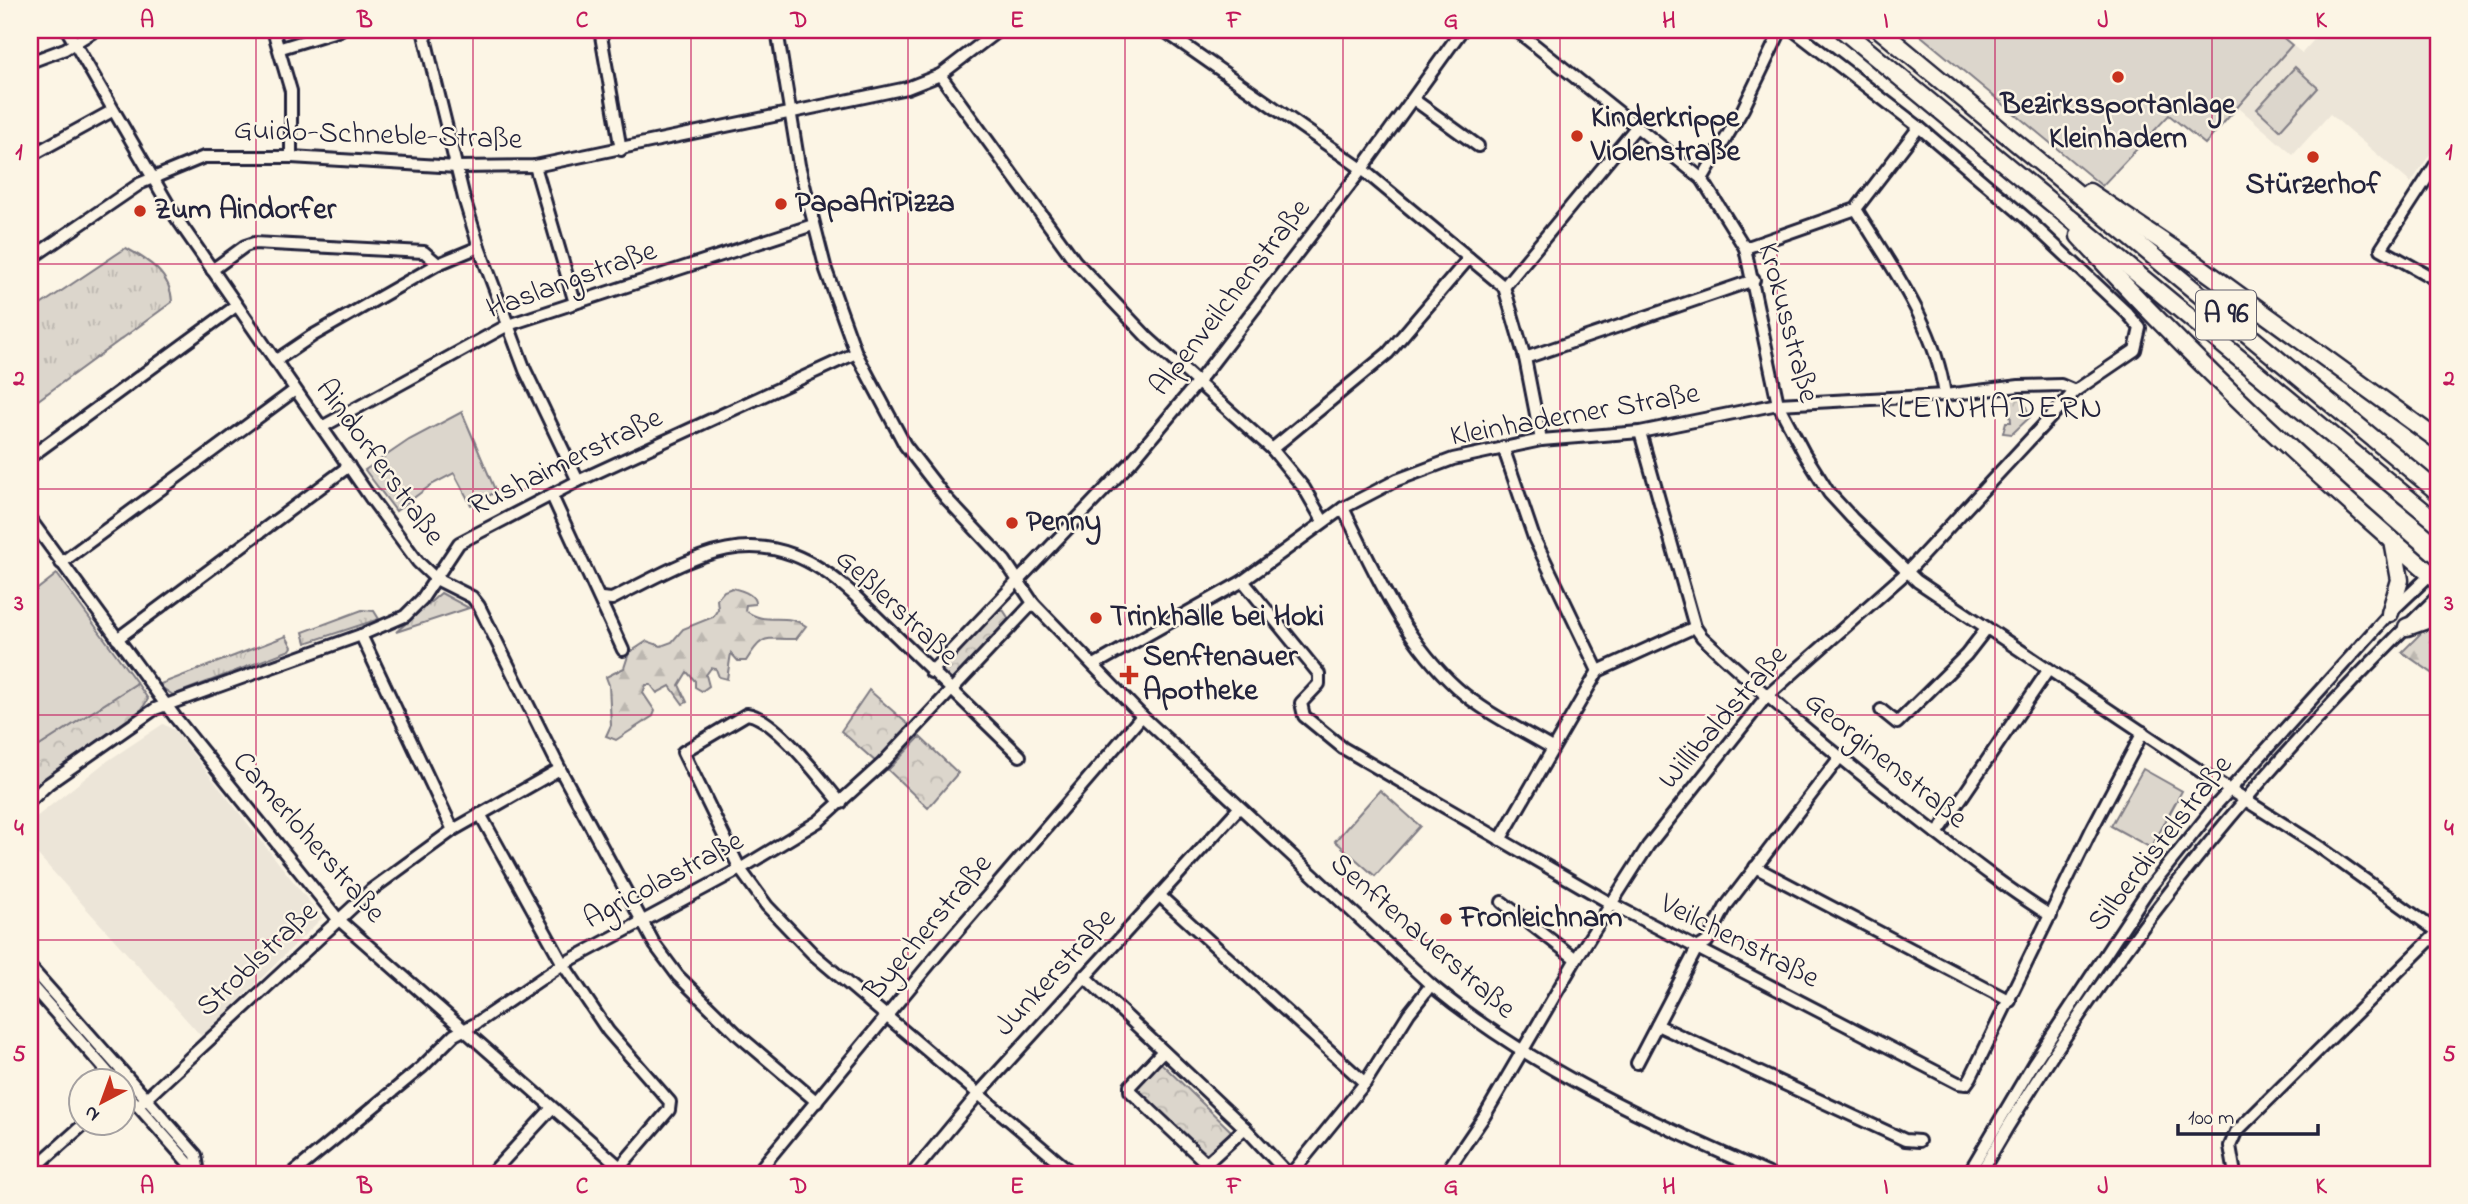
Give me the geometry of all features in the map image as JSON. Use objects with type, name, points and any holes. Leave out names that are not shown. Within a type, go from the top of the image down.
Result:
[{"type":"highway","name":"A 96","points":[[1843,30],[2438,523]]},
{"type":"highway","name":"A 96","points":[[1880,30],[2438,492]]},
{"type":"highway","points":[[2012,140],[2196,264],[2438,440]]},
{"type":"highway","points":[[2039,193],[2138,302],[2393,541],[2435,577]]},
{"type":"highway","points":[[2390,613],[2400,580],[2393,541]]},
{"type":"highway","points":[[2407,626],[2438,616]]},
{"type":"street","name":"Aindorferstraße","points":[[67,30],[150,178],[349,466],[418,562],[436,579],[472,597],[479,606],[560,769],[640,920],[678,976],[737,1034],[817,1102]]},
{"type":"street","points":[[30,62],[96,30]]},
{"type":"street","points":[[273,30],[281,48],[291,91],[291,157]]},
{"type":"street","points":[[281,48],[341,30]]},
{"type":"street","points":[[423,30],[479,247],[534,390],[578,481]]},
{"type":"street","points":[[600,30],[621,150]]},
{"type":"street","points":[[777,30],[790,114],[813,225],[839,310],[856,353],[905,445],[946,498],[1019,579],[931,672]]},
{"type":"street","name":"Guido-Schneble-Straße","points":[[30,259],[150,178],[204,157],[291,157],[457,167],[535,166],[907,88],[940,75],[999,30]]},
{"type":"street","points":[[1163,30],[1362,169],[1504,286],[1525,358],[1541,440]]},
{"type":"street","name":"Alpenveilchenstraße","points":[[1019,579],[1132,461],[1198,382],[1362,169],[1462,30]]},
{"type":"street","name":"Krokusstraße","points":[[1516,30],[1702,179],[1745,248],[1754,280],[1778,404],[1829,493],[1907,572],[2230,791],[2334,857],[2438,932]]},
{"type":"street","points":[[1702,179],[1743,109],[1781,30]]},
{"type":"street","points":[[1745,248],[1856,209],[1919,127],[1793,30]]},
{"type":"street","points":[[940,75],[1075,261],[1148,338],[1272,449],[1304,488],[1323,522]]},
{"type":"street","points":[[1413,99],[1478,146]]},
{"type":"street","points":[[30,156],[112,111]]},
{"type":"street","points":[[1504,286],[1637,126]]},
{"type":"street","name":"Willibaldstraße","points":[[1445,1174],[1610,903],[1686,795],[1766,697],[1907,572],[2075,391],[2135,350],[2140,328],[2027,219],[1919,127]]},
{"type":"street","points":[[2438,160],[2381,249],[2438,281]]},
{"type":"street","points":[[535,166],[575,303]]},
{"type":"street","points":[[1856,209],[1924,321],[1941,363],[1945,395]]},
{"type":"street","name":"Haslangstraße","points":[[322,427],[508,325],[813,225]]},
{"type":"street","points":[[212,270],[245,246],[254,243],[424,252],[438,264]]},
{"type":"street","points":[[275,362],[312,336],[438,264],[479,247]]},
{"type":"street","points":[[1272,449],[1388,353],[1418,322],[1469,258]]},
{"type":"street","points":[[1525,358],[1754,280]]},
{"type":"street","points":[[30,457],[236,306]]},
{"type":"street","name":"Rushaimerstraße","points":[[30,801],[48,784],[155,709],[361,635],[405,616],[436,579],[459,543],[578,481],[856,353]]},
{"type":"street","name":"Kleinhaderner Straße","points":[[1094,665],[1243,581],[1343,508],[1397,480],[1453,459],[1541,440],[1640,432],[1778,404],[1945,395],[2061,384],[2075,391]]},
{"type":"street","points":[[61,563],[295,390]]},
{"type":"street","name":"Georginenstraße","points":[[1640,432],[1695,627],[1766,697],[1993,878],[2051,916]]},
{"type":"street","points":[[1503,447],[1548,571],[1598,671]]},
{"type":"street","points":[[117,639],[349,466]]},
{"type":"street","points":[[552,496],[623,650]]},
{"type":"street","points":[[1343,508],[1401,623],[1424,654],[1478,704],[1552,748]]},
{"type":"street","name":"Camerloherstraße","points":[[30,519],[117,639],[169,705],[174,717],[338,919],[624,1170]]},
{"type":"street","name":"Geßlerstraße","points":[[601,598],[612,599],[694,557],[720,550],[751,547],[779,551],[830,573],[1020,756]]},
{"type":"street","name":"Silberdistelstraße","points":[[1968,1174],[2040,1054],[2148,890],[2230,791],[2390,613],[2435,577]]},
{"type":"street","name":"Senftenauerstraße","points":[[1019,579],[1033,603],[1142,716],[1431,985],[1521,1052],[1616,1105],[1769,1174]]},
{"type":"street","name":"Veilchenstraße","points":[[1243,581],[1319,674],[1319,684],[1301,703],[1304,716],[1343,748],[1610,903],[1958,1083],[1966,1084],[1971,1077],[2092,829],[2143,732]]},
{"type":"street","name":"Silberdistelstraße","points":[[1980,1174],[2018,1109],[2082,1012],[2199,852],[2244,800],[2438,596]]},
{"type":"street","name":"Agricolastraße","points":[[292,1174],[463,1031],[563,964],[797,837],[841,803],[951,692],[1033,603]]},
{"type":"street","points":[[1500,840],[1598,671],[1695,627]]},
{"type":"street","points":[[1881,710],[1897,723],[1956,664],[1987,628]]},
{"type":"street","points":[[361,635],[453,830]]},
{"type":"street","points":[[1937,834],[2049,668]]},
{"type":"street","points":[[841,803],[794,750],[757,715],[747,713],[683,752],[740,869],[767,906],[813,954],[980,1092],[1073,1174]]},
{"type":"street","name":"Byecherstraße","points":[[756,1174],[1142,716]]},
{"type":"street","points":[[1637,1063],[1697,948],[1707,942],[1726,906],[1840,757]]},
{"type":"street","name":"Stroblstraße","points":[[142,1102],[338,919],[401,867],[453,830],[560,769]]},
{"type":"street","name":"Junkerstraße","points":[[912,1174],[980,1092],[1239,808]]},
{"type":"street","points":[[480,814],[563,964],[608,1031],[670,1102],[669,1110],[624,1170]]},
{"type":"street","points":[[1755,867],[2010,1001]]},
{"type":"street","points":[[1160,896],[1365,1083]]},
{"type":"street","points":[[1502,902],[1576,959]]},
{"type":"street","points":[[2235,1174],[2230,1146],[2236,1132],[2438,932]]},
{"type":"street","points":[[30,967],[111,1068]]},
{"type":"street","points":[[1084,976],[1290,1174],[1365,1083],[1409,1013],[1431,985]]},
{"type":"street","points":[[30,985],[104,1068]]},
{"type":"street","points":[[1657,1025],[1905,1140],[1919,1141]]},
{"type":"street","points":[[1163,1051],[1130,1086],[1130,1091],[1203,1161],[1209,1161],[1245,1128]]},
{"type":"street","points":[[136,1096],[198,1174]]},
{"type":"street","points":[[491,1174],[552,1108]]},
{"type":"street","points":[[30,1172],[68,1138]]},
{"type":"shaded area","points":[[2323,30],[2438,30],[2438,142],[2411,183],[2330,114],[2293,155],[2239,108],[2292,45],[2302,53]]},
{"type":"shaded area","points":[[163,724],[174,730],[322,918],[202,1037],[30,846],[30,822],[103,764]]},
{"type":"green space","name":"Bezirkssportanlage Kleinhadern","points":[[1914,30],[2274,30],[2292,45],[2205,144],[2169,115],[2102,186]]},
{"type":"green space","points":[[2295,67],[2318,88],[2280,130],[2257,109]]},
{"type":"green space","points":[[126,248],[150,263],[163,276],[171,292],[172,302],[30,406],[30,312]]},
{"type":"green space","points":[[2022,397],[2030,417],[2012,434],[2003,433],[2006,422],[2011,422],[2009,399]]},
{"type":"green space","points":[[462,412],[496,492],[471,505],[454,473],[431,485],[396,511],[365,470],[409,440]]},
{"type":"green space","points":[[57,574],[137,683],[30,752],[30,595]]},
{"type":"green space","points":[[732,588],[753,598],[755,604],[746,605],[745,610],[753,615],[791,620],[806,626],[796,639],[771,639],[762,642],[746,661],[738,661],[731,653],[727,679],[719,677],[716,669],[711,668],[706,675],[709,686],[702,691],[695,687],[695,681],[687,672],[679,685],[687,702],[683,704],[670,686],[657,693],[651,685],[646,685],[643,693],[655,711],[653,716],[616,740],[606,736],[611,725],[609,685],[606,677],[624,668],[629,653],[647,641],[661,646],[672,642],[683,629],[713,617],[718,609],[717,599],[724,591]]},
{"type":"green space","points":[[441,593],[469,608],[396,632]]},
{"type":"green space","points":[[1000,605],[1009,619],[953,680],[948,681],[938,671]]},
{"type":"green space","points":[[362,610],[374,611],[379,619],[306,643],[303,632]]},
{"type":"green space","points":[[2438,623],[2438,677],[2402,652],[2424,630]]},
{"type":"green space","points":[[286,636],[292,647],[290,650],[173,695],[158,685]]},
{"type":"green space","points":[[137,683],[148,699],[142,709],[30,789],[30,752]]},
{"type":"green space","points":[[869,690],[910,726],[876,762],[841,731]]},
{"type":"green space","points":[[920,737],[958,773],[928,808],[888,770]]},
{"type":"green space","points":[[2143,769],[2182,791],[2151,848],[2111,826]]},
{"type":"green space","points":[[1380,790],[1420,826],[1375,876],[1335,841]]},
{"type":"green space","points":[[1160,1062],[1233,1133],[1205,1157],[1134,1088]]},
{"type":"place","name":"Bezirkssportanlage Kleinhadern","points":[[2118,77]]},
{"type":"place","name":"Kinderkrippe Violenstraße","points":[[1577,136]]},
{"type":"place","name":"Stürzerhof","points":[[2313,157]]},
{"type":"place","name":"PapaAriPizza","points":[[781,204]]},
{"type":"place","name":"Zum Aindorfer","points":[[140,211]]},
{"type":"place","name":"Penny","points":[[1012,523]]},
{"type":"place","name":"Trinkhalle bei Hoki","points":[[1096,618]]},
{"type":"place","name":"Senftenauer Apotheke","points":[[1129,675]]},
{"type":"place","name":"Fronleichnam","points":[[1446,919]]},
{"type":"district","name":"KLEINHADERN","points":[[1992,409]]}]
